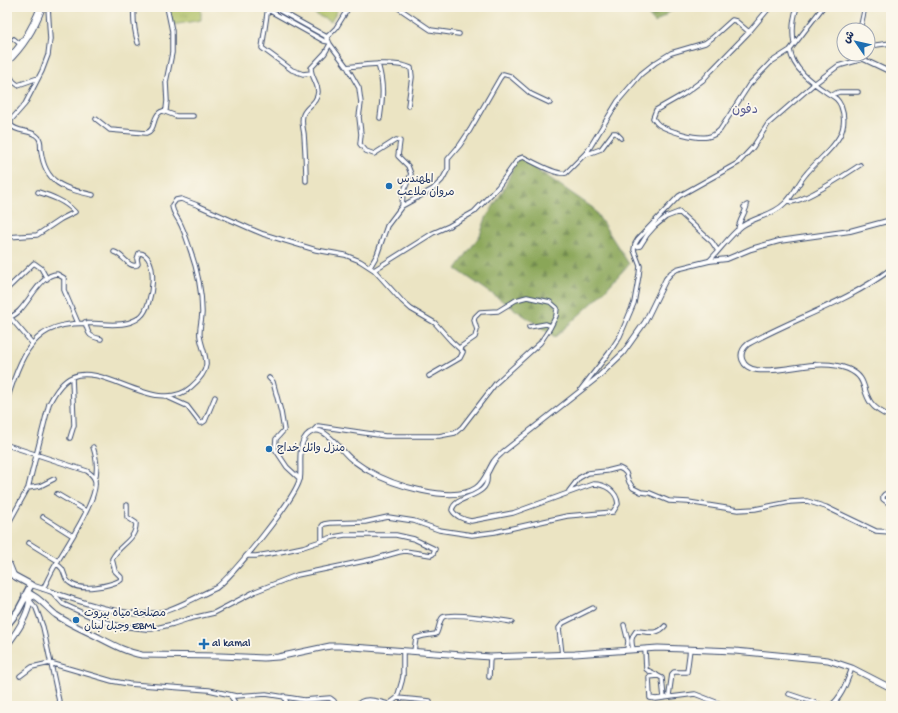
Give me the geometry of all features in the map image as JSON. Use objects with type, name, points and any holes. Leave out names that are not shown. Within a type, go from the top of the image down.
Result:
[{"type":"main road","points":[[7,572],[30,585],[22,623],[7,645]]},
{"type":"main road","points":[[7,625],[28,597],[34,595],[50,610],[71,624],[123,649],[142,655],[264,658],[278,657],[330,646],[490,657],[562,655],[645,648],[690,649],[735,651],[819,659],[852,668],[891,688]]},
{"type":"street","points":[[7,59],[20,44],[32,25],[40,7]]},
{"type":"street","points":[[7,63],[35,27],[43,7]]},
{"type":"street","points":[[48,7],[49,47],[46,61],[25,104],[11,120],[11,127],[28,131],[41,140],[42,159],[48,174],[54,181],[69,189],[93,195]]},
{"type":"street","points":[[134,7],[134,31],[138,43]]},
{"type":"street","points":[[96,119],[110,130],[146,133],[150,132],[153,128],[157,115],[166,110],[166,82],[172,53],[172,31],[167,7]]},
{"type":"street","points":[[273,7],[327,37]]},
{"type":"street","points":[[306,181],[304,132],[302,121],[304,112],[314,103],[318,91],[311,73],[311,68],[325,52],[327,37],[336,28],[349,7]]},
{"type":"street","points":[[397,7],[431,30],[459,34]]},
{"type":"street","points":[[770,7],[750,32],[696,86],[667,105],[656,110],[653,118],[655,122],[662,126],[698,137],[714,135],[720,130],[749,85],[771,62],[790,50],[823,7]]},
{"type":"street","points":[[794,44],[792,34],[797,7]]},
{"type":"street","points":[[862,22],[865,7]]},
{"type":"street","points":[[311,73],[303,74],[292,70],[262,48],[266,8],[327,42],[347,67],[359,88],[361,103],[359,118],[362,134],[360,144],[368,153],[374,154],[396,140],[400,141],[398,156],[408,166],[411,174],[403,193],[402,206]]},
{"type":"street","points":[[372,268],[432,233],[449,226],[474,212],[498,187],[518,159],[523,157],[562,174],[566,173],[585,155],[593,144],[608,115],[634,81],[655,63],[671,53],[705,43],[732,20],[736,21],[750,32]]},
{"type":"street","points":[[299,27],[301,22]]},
{"type":"street","points":[[14,39],[20,44]]},
{"type":"street","points":[[876,46],[891,43]]},
{"type":"street","points":[[709,261],[743,225],[784,205],[806,174],[840,137],[843,123],[842,108],[833,95],[830,95],[814,84],[794,64],[790,50]]},
{"type":"street","points":[[580,390],[620,336],[634,303],[637,294],[640,266],[636,258],[635,248],[635,244],[638,239],[679,196],[738,163],[753,147],[768,124],[814,84],[838,66],[852,62]]},
{"type":"street","points":[[869,62],[886,70],[891,70]]},
{"type":"street","points":[[347,67],[378,64],[412,68],[408,106]]},
{"type":"street","points":[[378,64],[383,79],[380,118]]},
{"type":"street","points":[[7,72],[18,85],[38,78]]},
{"type":"street","points":[[372,268],[387,226],[402,206],[433,189],[442,180],[448,169],[448,159],[470,130],[503,74],[510,76],[531,94],[550,103]]},
{"type":"street","points":[[830,95],[839,92],[858,92]]},
{"type":"street","points":[[163,111],[176,116],[193,116]]},
{"type":"street","points":[[585,155],[601,149],[613,133],[616,133],[621,138]]},
{"type":"street","points":[[789,200],[791,202],[796,201],[860,165]]},
{"type":"street","points":[[7,237],[37,235],[61,219],[75,212],[70,206],[54,197],[38,192]]},
{"type":"street","points":[[7,526],[28,488],[49,404],[56,392],[66,380],[81,375],[95,376],[141,392],[174,395],[188,390],[200,379],[206,366],[206,360],[199,334],[202,313],[200,287],[189,246],[173,210],[172,205],[176,200],[181,199],[197,205],[251,229],[316,250],[345,255],[372,268],[402,301],[411,309],[435,323],[463,352],[460,358],[428,376]]},
{"type":"street","points":[[738,230],[739,222],[744,215],[747,205],[744,207]]},
{"type":"street","points":[[635,248],[640,246],[647,235],[666,217],[680,212],[712,242],[718,251]]},
{"type":"street","points":[[313,431],[318,430],[323,433],[348,456],[369,472],[385,479],[420,490],[451,495],[461,495],[477,488],[487,476],[494,460],[598,377],[623,352],[645,322],[666,279],[677,269],[709,261],[726,259],[751,249],[779,241],[850,231],[891,220]]},
{"type":"street","points":[[7,400],[19,364],[26,350],[42,334],[58,326],[85,322],[113,325],[133,321],[141,317],[145,312],[150,300],[153,275],[145,255],[138,253],[138,264],[132,266],[122,256],[114,252]]},
{"type":"street","points":[[7,289],[34,263],[41,268],[47,279]]},
{"type":"street","points":[[891,269],[876,280],[851,294],[748,344],[744,347],[742,358],[742,362],[745,366],[756,370],[818,365],[831,365],[847,369],[857,374],[861,378],[870,402],[876,408],[891,417]]},
{"type":"street","points":[[32,343],[8,318],[22,309],[34,293],[51,275],[58,274],[64,278],[64,290],[78,323]]},
{"type":"street","points":[[30,585],[71,599],[140,615],[163,612],[216,588],[223,583],[246,556],[288,501],[300,479],[302,446],[304,439],[309,433],[318,426],[384,436],[439,436],[455,433],[462,427],[496,383],[540,343],[551,326],[557,313],[557,308],[550,302],[531,298],[522,298],[498,311],[480,312],[474,320],[477,330],[475,337],[459,348]]},
{"type":"street","points":[[85,322],[88,334],[101,339]]},
{"type":"street","points":[[529,326],[546,324],[551,326]]},
{"type":"street","points":[[70,438],[74,425],[72,377]]},
{"type":"street","points":[[269,378],[273,382],[284,430],[276,439],[275,450],[287,466],[300,479]]},
{"type":"street","points":[[164,395],[187,406],[200,423],[205,421],[215,397]]},
{"type":"street","points":[[7,444],[87,471],[91,474],[95,481]]},
{"type":"street","points":[[43,589],[86,511],[94,488],[97,472],[97,462],[93,447]]},
{"type":"street","points":[[568,492],[579,478],[588,473],[607,472],[619,468],[626,473],[633,488],[669,501],[688,502],[738,510],[755,509],[790,502],[807,501],[826,507],[876,531],[891,532]]},
{"type":"street","points":[[322,541],[322,526],[330,523],[365,522],[388,517],[414,521],[439,530],[472,536],[567,516],[613,512],[618,504],[613,493],[604,486],[593,484],[513,513],[491,518],[471,521],[465,520],[455,514],[452,510],[455,505],[486,486],[488,482],[487,476]]},
{"type":"street","points":[[28,488],[40,486],[54,479]]},
{"type":"street","points":[[57,494],[86,511]]},
{"type":"street","points":[[891,495],[885,494],[882,499],[891,505]]},
{"type":"street","points":[[29,543],[57,562],[62,568],[66,579],[70,583],[77,586],[93,587],[121,580],[121,577],[115,571],[112,559],[118,550],[129,542],[136,526],[136,523],[127,517],[127,505]]},
{"type":"street","points":[[43,516],[73,536]]},
{"type":"street","points":[[52,592],[63,604],[98,620],[120,626],[152,629],[214,613],[256,591],[301,573],[368,561],[405,551],[431,555],[435,549],[432,546],[414,539],[396,535],[345,535],[275,553],[246,556]]},
{"type":"street","points":[[7,561],[14,575]]},
{"type":"street","points":[[28,597],[36,608],[43,627],[60,706]]},
{"type":"street","points":[[562,655],[559,628],[563,623],[593,608]]},
{"type":"street","points":[[414,651],[416,638],[436,634],[440,620],[444,617],[456,615],[512,622]]},
{"type":"street","points":[[624,625],[630,650]]},
{"type":"street","points":[[630,650],[632,636],[636,631],[654,633],[661,631],[664,626]]},
{"type":"street","points":[[645,648],[646,669],[654,672],[662,678],[664,698]]},
{"type":"street","points":[[670,697],[669,692],[672,676],[674,672],[687,672],[690,649]]},
{"type":"street","points":[[358,706],[358,703],[362,700],[389,704],[397,698],[403,676],[403,651]]},
{"type":"street","points":[[489,677],[490,657]]},
{"type":"street","points":[[20,676],[32,667],[50,663],[112,681],[209,690],[230,695],[266,694],[304,700],[330,698],[336,706]]},
{"type":"street","points":[[830,706],[840,694],[852,668]]},
{"type":"street","points":[[658,676],[649,677],[650,698],[664,698],[695,694],[726,706]]},
{"type":"street","points":[[789,694],[825,706]]},
{"type":"street","points":[[230,695],[235,706]]},
{"type":"street","points":[[284,696],[288,706]]},
{"type":"street","points":[[397,698],[430,701]]},
{"type":"green space","points":[[168,7],[201,7],[201,20],[173,25]]},
{"type":"green space","points":[[301,7],[339,7],[331,22]]},
{"type":"green space","points":[[641,7],[676,7],[655,23]]},
{"type":"green space","points":[[518,156],[593,208],[629,264],[600,296],[555,337],[456,269],[480,235],[486,218],[504,189]]},
{"type":"place","name":"المهندس مروان ملاعب","points":[[389,186]]},
{"type":"place","name":"منزل وائل خداج","points":[[269,449]]},
{"type":"place","name":"مصلحة مياه بيروت وجبل لبنان EBML","points":[[76,620]]},
{"type":"place","name":"al kamal","points":[[204,644]]},
{"type":"district","name":"دفون","points":[[745,110]]}]
